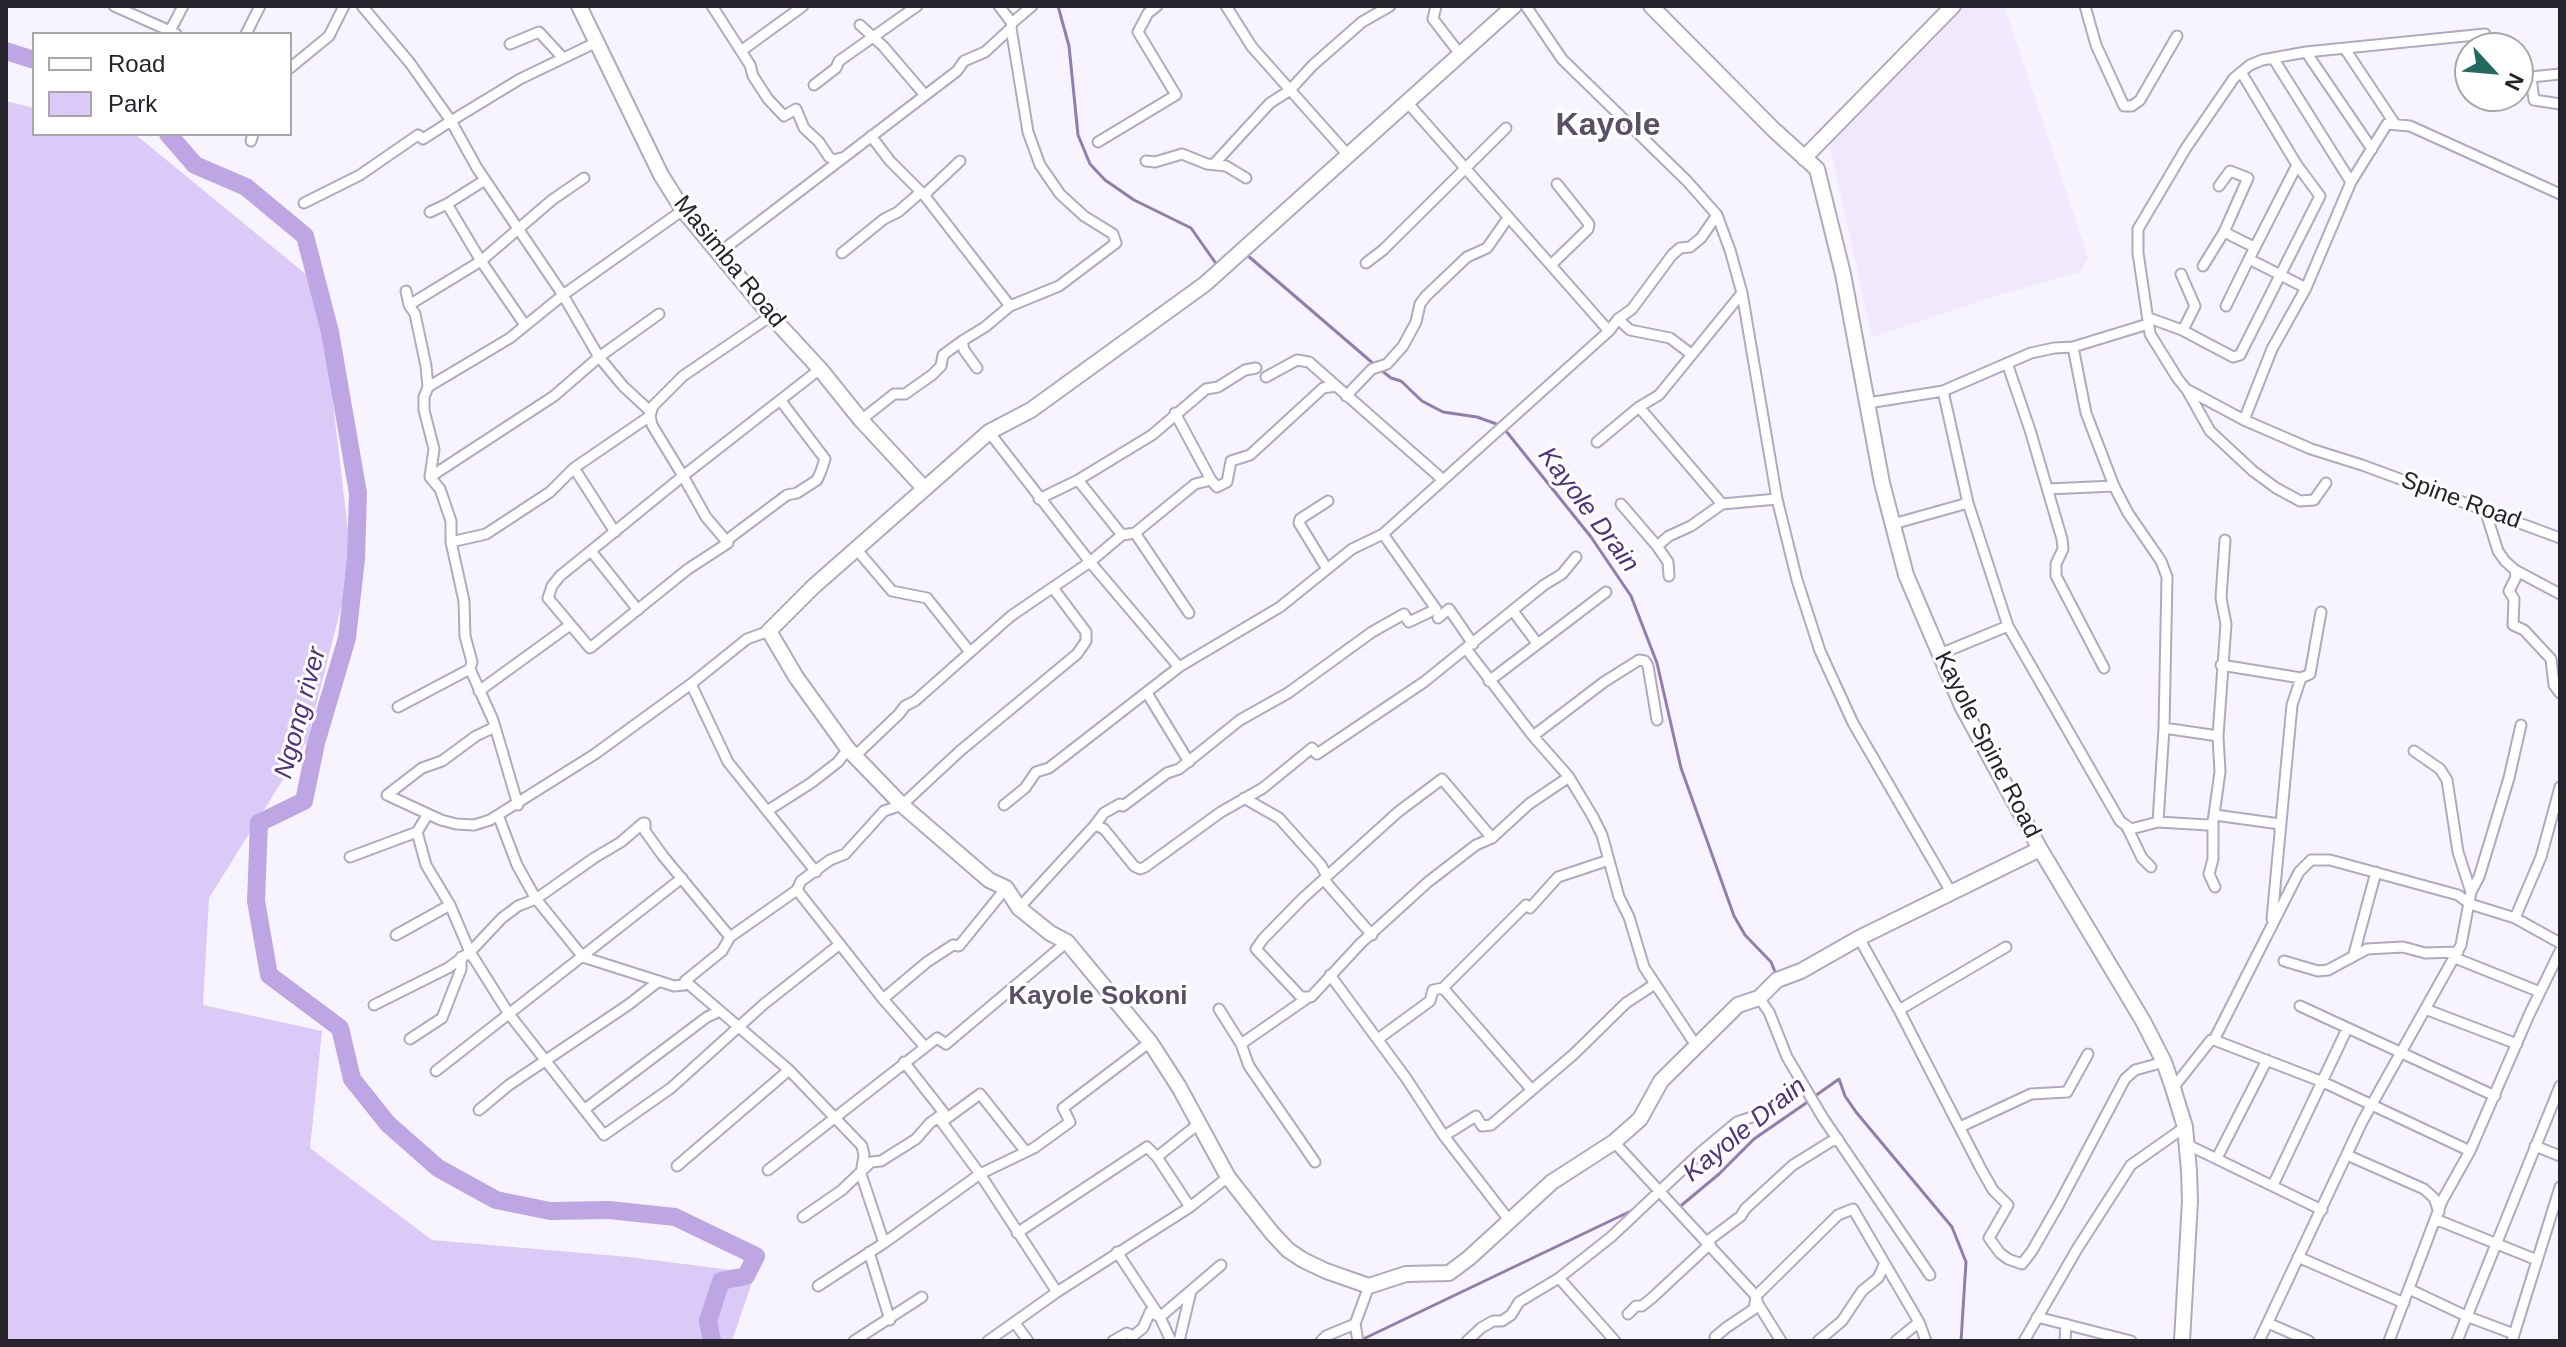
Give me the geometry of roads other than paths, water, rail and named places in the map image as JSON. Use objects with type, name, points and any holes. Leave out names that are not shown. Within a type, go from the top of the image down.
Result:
[{"type":"street","points":[[114,6],[171,32]]},
{"type":"street","points":[[173,32],[183,6]]},
{"type":"street","points":[[247,32],[260,6]]},
{"type":"street","points":[[292,66],[329,36],[344,6]]},
{"type":"street","points":[[362,6],[410,63],[451,121],[485,180],[563,295],[599,357],[650,414]]},
{"type":"street","name":"Masimba Road","points":[[579,6],[661,175],[683,210],[861,420],[923,487]]},
{"type":"street","points":[[712,6],[768,99],[784,116],[796,109],[804,128],[829,157],[834,160],[841,158]]},
{"type":"street","points":[[741,51],[803,6]]},
{"type":"street","points":[[814,85],[836,68],[839,61],[917,6]]},
{"type":"street","points":[[861,420],[894,394],[905,394],[932,375],[941,366],[943,355],[1010,306],[1059,286],[1116,243],[1113,234],[1084,216],[1060,194],[1040,165],[1028,132],[1012,26],[999,6]]},
{"type":"street","points":[[720,252],[957,71],[964,61],[985,52],[1032,6]]},
{"type":"street","points":[[1098,142],[1176,95],[1138,32],[1148,13],[1157,6]]},
{"type":"street","points":[[1226,6],[1252,47],[1348,155]]},
{"type":"street","points":[[1214,164],[1270,103],[1289,91],[1313,65],[1362,22],[1390,6]]},
{"type":"street","points":[[1436,6],[1433,19],[1460,54]]},
{"type":"street","points":[[495,727],[476,736],[442,761],[422,768],[387,795],[456,824],[474,825],[518,805],[595,754],[747,639],[769,631],[923,487],[989,432],[1031,410],[1205,284],[1514,6]]},
{"type":"street","points":[[1526,6],[1562,59],[1687,181],[1717,215],[1742,293],[1777,499],[1797,580],[1820,651],[1853,723],[1951,892]]},
{"type":"street","name":"Kayole Spine Road","points":[[1651,6],[1817,169],[1868,403],[1882,483],[1906,575],[1962,706],[2040,849],[2143,1021],[2164,1062],[2173,1088],[2185,1127],[2190,1201],[2182,1341]]},
{"type":"street","points":[[1804,158],[1953,6]]},
{"type":"street","points":[[2085,6],[2096,45],[2124,106],[2132,106],[2140,100],[2177,36]]},
{"type":"street","points":[[860,25],[874,36],[924,94]]},
{"type":"street","points":[[510,44],[539,32],[563,58]]},
{"type":"street","points":[[2326,483],[2314,500],[2306,503],[2276,488],[2216,439],[2155,343],[2139,264],[2138,229],[2186,148],[2241,72],[2250,65],[2306,52],[2454,37]]},
{"type":"street","points":[[304,203],[360,175],[418,135],[423,139],[520,79],[597,42]]},
{"type":"street","points":[[2345,49],[2395,124]]},
{"type":"street","points":[[2306,52],[2372,149]]},
{"type":"street","points":[[2273,58],[2351,182]]},
{"type":"street","points":[[1868,403],[1943,391],[2007,363],[2054,348],[2073,347],[2149,321],[2182,330],[2233,357],[2240,355],[2320,196],[2297,165],[2241,72]]},
{"type":"street","points":[[2560,74],[2531,77],[2534,100],[2560,104]]},
{"type":"street","points":[[1406,101],[1609,331]]},
{"type":"street","points":[[2244,420],[2272,349],[2306,288],[2351,182],[2387,124],[2410,126],[2560,194]]},
{"type":"street","points":[[1366,263],[1383,250],[1506,128]]},
{"type":"street","points":[[871,136],[922,194],[1010,306]]},
{"type":"street","points":[[1146,161],[1155,162],[1182,154],[1207,164],[1230,168],[1246,178]]},
{"type":"street","points":[[842,253],[884,219],[922,194],[960,161]]},
{"type":"street","points":[[2226,306],[2297,165]]},
{"type":"street","points":[[2203,266],[2249,181],[2241,173],[2230,171],[2219,186]]},
{"type":"street","points":[[409,305],[481,261],[571,185],[584,178]]},
{"type":"street","points":[[430,212],[485,180]]},
{"type":"street","points":[[1551,265],[1588,229],[1589,224],[1557,184]]},
{"type":"street","points":[[447,204],[525,325]]},
{"type":"street","points":[[428,387],[510,338],[563,295],[683,210]]},
{"type":"street","points":[[1004,805],[1025,788],[1036,772],[1049,768],[1179,667],[1268,614],[1352,549],[1383,534],[1609,331],[1618,319],[1632,309],[1672,255],[1701,238],[1717,215]]},
{"type":"street","points":[[1346,396],[1372,369],[1387,364],[1395,351],[1403,346],[1426,296],[1467,257],[1487,248],[1508,218]]},
{"type":"street","points":[[2224,232],[2254,247]]},
{"type":"street","points":[[2249,259],[2306,288]]},
{"type":"street","points":[[2181,274],[2195,306],[2182,330]]},
{"type":"street","points":[[406,291],[415,314],[428,387],[424,410],[434,449],[430,477],[444,499],[451,521],[451,542],[464,601],[465,636],[472,662],[470,669],[495,727],[518,805]]},
{"type":"street","points":[[1597,442],[1639,407],[1659,395],[1742,293]]},
{"type":"street","points":[[430,477],[554,396],[599,357],[659,314]]},
{"type":"street","points":[[727,540],[706,517],[652,425],[650,414],[653,406],[683,376],[771,316]]},
{"type":"street","points":[[1618,319],[1630,330],[1670,338],[1691,354]]},
{"type":"street","points":[[962,341],[964,350],[977,368]]},
{"type":"street","points":[[2073,347],[2086,413],[2114,486],[2128,513],[2161,561],[2167,577],[2164,728],[2158,822]]},
{"type":"street","points":[[1266,377],[1303,359],[1442,479]]},
{"type":"street","points":[[2007,363],[2062,539],[2063,549],[2056,564],[2056,576],[2104,668]]},
{"type":"street","points":[[1039,499],[1078,480],[1152,435],[1206,389],[1218,387],[1245,370],[1256,368]]},
{"type":"street","points":[[781,401],[825,459],[817,480],[797,493],[787,495],[590,648],[548,598],[560,576],[820,369]]},
{"type":"street","points":[[1175,413],[1217,487],[1227,482],[1231,461],[1250,455],[1323,388],[1336,386]]},
{"type":"street","name":"Spine Road","points":[[2187,390],[2244,420],[2311,449],[2560,538]]},
{"type":"street","points":[[1943,391],[1968,503],[2008,626],[2120,821],[2127,827],[2142,858],[2151,867]]},
{"type":"street","points":[[1639,407],[1722,504]]},
{"type":"street","points":[[451,542],[486,534],[550,492],[574,468],[650,414]]},
{"type":"street","points":[[989,432],[1039,499],[1179,667]]},
{"type":"street","points":[[574,468],[615,532]]},
{"type":"street","points":[[1078,480],[1122,535]]},
{"type":"street","points":[[767,811],[852,752],[1011,616],[1090,562],[1122,535],[1135,533],[1195,484],[1211,480]]},
{"type":"street","points":[[2048,489],[2114,486]]},
{"type":"street","points":[[1657,546],[1722,504],[1777,499]]},
{"type":"street","points":[[1327,569],[1299,523],[1300,519],[1328,501]]},
{"type":"street","points":[[1893,524],[1968,503]]},
{"type":"street","points":[[1621,504],[1668,562],[1669,576]]},
{"type":"street","points":[[2485,510],[2498,551],[2515,570],[2560,594]]},
{"type":"street","points":[[1135,533],[1189,613]]},
{"type":"street","points":[[1019,908],[1104,813],[1127,804],[1148,786],[1189,762],[1240,720],[1288,693],[1372,632],[1404,614],[1409,622],[1436,609],[1383,534]]},
{"type":"street","points":[[2215,887],[2209,874],[2220,772],[2218,736],[2226,624],[2221,598],[2225,540]]},
{"type":"street","points":[[857,550],[892,591],[927,598],[970,652]]},
{"type":"street","points":[[591,551],[638,610]]},
{"type":"street","points":[[1095,825],[1104,829],[1134,866],[1142,869],[1276,779],[1312,748],[1317,754],[1370,720],[1470,647],[1544,585],[1562,574],[1576,557]]},
{"type":"street","points":[[2515,570],[2516,577],[2509,591],[2514,599],[2513,625],[2524,630],[2551,659],[2554,685],[2560,693]]},
{"type":"street","points":[[498,815],[517,865],[536,899],[583,957],[679,987],[684,985],[722,951],[730,937],[797,890],[801,881],[830,860],[845,854],[884,811],[902,805],[960,751],[1077,654],[1086,641],[1086,632],[1053,588]]},
{"type":"street","points":[[1489,681],[1606,592]]},
{"type":"street","points":[[1438,618],[1449,609],[1489,681],[1569,777],[1602,835],[1619,897],[1629,917],[1644,967],[1697,1047]]},
{"type":"street","points":[[1513,611],[1537,643]]},
{"type":"street","points":[[2221,665],[2301,678],[2310,674],[2321,612]]},
{"type":"street","points":[[479,691],[570,625]]},
{"type":"street","points":[[1940,654],[2008,626]]},
{"type":"street","points":[[769,631],[796,677],[852,752],[902,805],[989,880],[1006,888],[1019,908],[1050,933],[1067,942],[1150,1042],[1179,1087],[1228,1177],[1288,1250],[1326,1271],[1369,1286],[1406,1274],[1449,1273],[1469,1258],[1552,1182],[1614,1142],[1640,1119],[1661,1081],[1738,1005],[1759,998],[1777,980],[1801,971],[1859,938],[2040,849]]},
{"type":"street","points":[[1533,736],[1604,682],[1639,660],[1645,661],[1648,666],[1657,720]]},
{"type":"street","points":[[398,707],[470,669]]},
{"type":"street","points":[[2271,924],[2292,705],[2301,678]]},
{"type":"street","points":[[691,684],[728,762],[816,872]]},
{"type":"street","points":[[1147,693],[1189,762]]},
{"type":"street","points":[[2471,892],[2479,877],[2509,778],[2521,725]]},
{"type":"street","points":[[2164,728],[2218,736]]},
{"type":"street","points":[[2259,1341],[2371,1106],[2456,955],[2470,904],[2471,892],[2458,852],[2447,780],[2440,769],[2414,751]]},
{"type":"street","points":[[1241,1044],[1311,997],[1428,882],[1476,845],[1492,838],[1529,804],[1569,777]]},
{"type":"street","points":[[1306,999],[1256,949],[1303,898],[1398,812],[1442,779],[1492,838]]},
{"type":"street","points":[[2515,918],[2541,857],[2560,787]]},
{"type":"street","points":[[1244,798],[1279,818],[1321,865],[1326,878],[1372,935]]},
{"type":"street","points":[[350,857],[417,832],[428,814]]},
{"type":"street","points":[[2127,827],[2136,829],[2158,822],[2208,825],[2214,818]]},
{"type":"street","points":[[2214,818],[2280,824],[2281,840]]},
{"type":"street","points":[[374,1005],[448,968],[518,906],[536,899],[621,842],[643,823],[645,831],[730,937]]},
{"type":"street","points":[[417,832],[426,865],[450,905],[465,954],[602,1133],[606,1134],[671,1088],[725,1042],[738,1026],[840,944]]},
{"type":"street","points":[[1378,1039],[1430,1001],[1433,990],[1443,988],[1526,905],[1530,908],[1558,877],[1609,860]]},
{"type":"street","points":[[2173,1088],[2214,1040],[2299,872],[2311,860],[2330,860],[2458,895],[2470,904],[2515,918],[2560,943]]},
{"type":"street","points":[[2354,954],[2376,872]]},
{"type":"street","points":[[436,1071],[682,878]]},
{"type":"street","points":[[883,999],[940,953],[953,945],[959,946],[1006,888]]},
{"type":"street","points":[[797,890],[925,1047]]},
{"type":"street","points":[[396,935],[450,905]]},
{"type":"street","points":[[1859,938],[1993,1190],[2008,1205],[1989,1238],[1991,1244],[2008,1259],[2022,1264],[2059,1204],[2125,1079],[2135,1070],[2164,1062]]},
{"type":"street","points":[[768,1170],[937,1038],[946,1044],[1067,942]]},
{"type":"street","points":[[1899,1010],[2006,947]]},
{"type":"street","points":[[2284,961],[2310,970],[2328,970],[2354,954],[2403,947],[2425,953],[2456,955],[2540,992]]},
{"type":"street","points":[[2389,1341],[2449,1188],[2470,1151],[2560,951]]},
{"type":"street","points":[[410,1039],[442,1018],[465,954]]},
{"type":"street","points":[[1330,975],[1444,1136],[1509,1220]]},
{"type":"street","points":[[479,1110],[659,981]]},
{"type":"street","points":[[685,981],[789,1070],[862,1146],[861,1174],[884,1243]]},
{"type":"street","points":[[1444,1136],[1476,1116],[1482,1126],[1491,1125],[1574,1054],[1626,1003],[1655,984]]},
{"type":"street","points":[[1443,988],[1531,1089]]},
{"type":"street","points":[[1759,998],[1769,1012],[1787,1057],[1930,1275]]},
{"type":"street","points":[[2300,1006],[2495,1096]]},
{"type":"street","points":[[1219,1009],[1241,1044],[1249,1066],[1315,1162]]},
{"type":"street","points":[[2425,1009],[2517,1044]]},
{"type":"street","points":[[585,1109],[707,1017],[720,1011]]},
{"type":"street","points":[[2273,1185],[2347,1029]]},
{"type":"street","points":[[2214,1040],[2323,1082],[2470,1151]]},
{"type":"street","points":[[818,1286],[980,1174],[1026,1152],[1070,1122],[1063,1108],[1150,1042]]},
{"type":"street","points":[[1960,1127],[2031,1094],[2067,1092],[2088,1054]]},
{"type":"street","points":[[2217,1158],[2267,1060]]},
{"type":"street","points":[[904,1062],[943,1110],[940,1120]]},
{"type":"street","points":[[677,1166],[789,1070]]},
{"type":"street","points":[[2457,1341],[2560,1086]]},
{"type":"street","points":[[803,1217],[861,1174],[871,1162],[881,1161],[980,1094],[1026,1152]]},
{"type":"street","points":[[1467,1341],[1481,1328],[1511,1315],[1519,1302],[1559,1278],[1611,1237],[1737,1122],[1764,1113]]},
{"type":"street","points":[[940,1120],[980,1174],[1057,1292]]},
{"type":"street","points":[[1157,1157],[1197,1125]]},
{"type":"street","points":[[2024,1341],[2131,1165],[2185,1127]]},
{"type":"street","points":[[1628,1314],[1652,1298],[1710,1244],[1709,1240],[1741,1216],[1793,1165],[1838,1139]]},
{"type":"street","points":[[1614,1142],[1756,1296],[1781,1341]]},
{"type":"street","points":[[2186,1144],[2322,1210]]},
{"type":"street","points":[[2535,1146],[2560,1156]]},
{"type":"street","points":[[1017,1233],[1147,1147],[1190,1207]]},
{"type":"street","points":[[2347,1155],[2428,1191],[2434,1198],[2437,1216]]},
{"type":"street","points":[[988,1341],[1117,1252],[1190,1207],[1228,1177]]},
{"type":"street","points":[[2409,1289],[2513,1338],[2560,1187]]},
{"type":"street","points":[[1716,1341],[1715,1337],[1754,1309],[1756,1296],[1838,1215],[1853,1209],[1919,1322],[1926,1341]]},
{"type":"street","points":[[2437,1216],[2537,1260]]},
{"type":"street","points":[[869,1252],[890,1320]]},
{"type":"street","points":[[1117,1252],[1160,1317],[1171,1341]]},
{"type":"street","points":[[2298,1257],[2404,1303]]},
{"type":"street","points":[[1160,1317],[1221,1265]]},
{"type":"street","points":[[1818,1341],[1842,1321],[1862,1291],[1878,1278],[1884,1265]]},
{"type":"street","points":[[1559,1278],[1615,1341]]},
{"type":"street","points":[[1358,1341],[1355,1324],[1369,1286]]},
{"type":"street","points":[[1179,1341],[1191,1291]]},
{"type":"street","points":[[854,1341],[867,1338],[922,1297]]},
{"type":"street","points":[[1113,1341],[1127,1333],[1133,1336],[1143,1328],[1150,1312],[1160,1317]]},
{"type":"street","points":[[2037,1317],[2131,1341]]},
{"type":"street","points":[[1896,1341],[1919,1322]]},
{"type":"street","points":[[1015,1323],[1028,1341]]},
{"type":"street","points":[[2268,1323],[2309,1341]]},
{"type":"street","points":[[1321,1341],[1355,1324]]},
{"type":"street","points":[[2065,1341],[2066,1324]]},
{"type":"waterway","points":[[1058,6],[1069,46],[1078,135],[1090,164],[1105,180],[1134,200],[1191,228],[1217,265]]},
{"type":"waterway","name":"Ngong river","points":[[6,51],[32,59]]},
{"type":"waterway","name":"Ngong river","points":[[170,136],[195,165],[246,187],[305,236],[330,332],[358,493],[356,559],[347,638],[316,743],[304,801],[259,823],[256,901],[269,975],[340,1028],[352,1079],[388,1124],[438,1168],[496,1200],[550,1211],[609,1210],[675,1217],[756,1256],[746,1276],[721,1281],[708,1321],[712,1341]]},
{"type":"waterway","points":[[1244,257],[1247,255],[1375,365]]},
{"type":"waterway","name":"Kayole Drain","points":[[1381,370],[1401,381],[1422,401],[1443,412],[1477,417],[1502,426],[1591,537],[1631,596],[1657,663],[1681,768],[1734,916],[1745,935],[1771,962],[1776,974]]},
{"type":"waterway","name":"Kayole Drain","points":[[1815,1096],[1839,1079],[1845,1096],[1856,1112],[1952,1227],[1966,1262],[1961,1341]]},
{"type":"waterway","name":"Kayole Drain","points":[[1677,1209],[1754,1139],[1809,1101]]},
{"type":"waterway","name":"Kayole Drain","points":[[1359,1341],[1633,1210]]},
{"type":"district","name":"Kayole","points":[[1608,126]]},
{"type":"district","name":"Kayole Sokoni","points":[[1098,997]]}]
